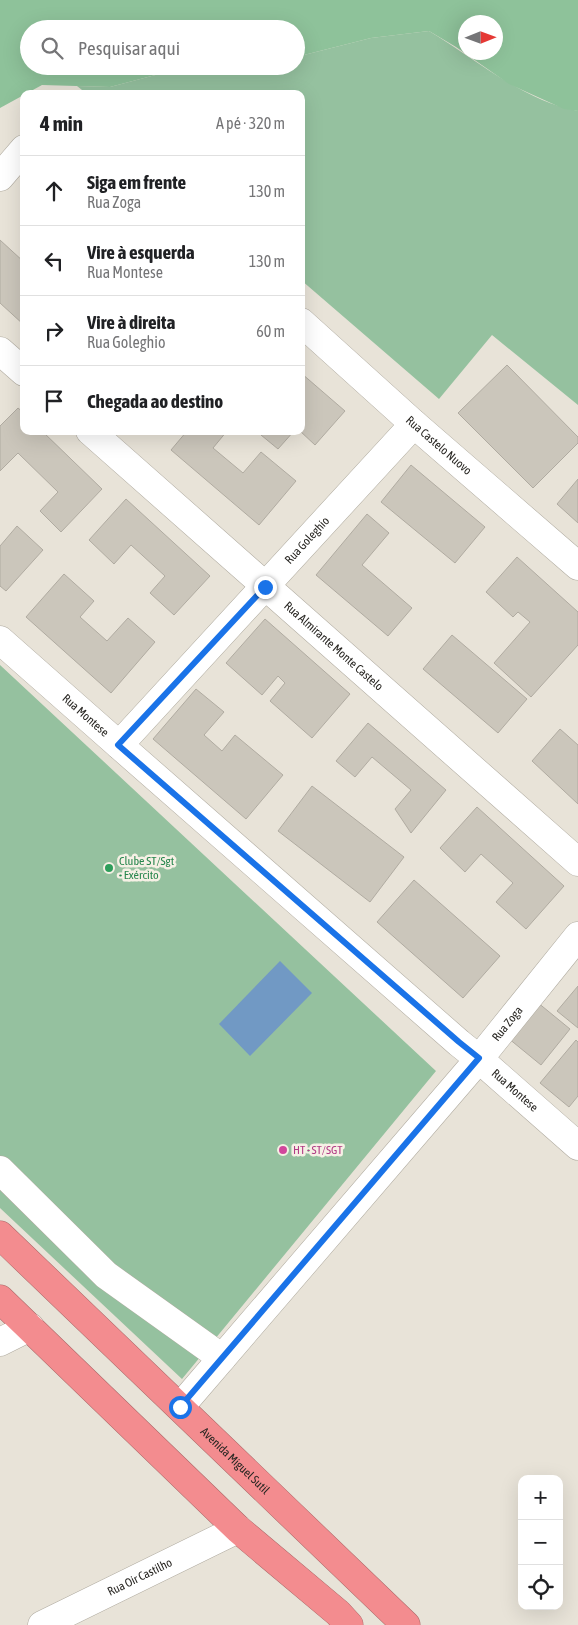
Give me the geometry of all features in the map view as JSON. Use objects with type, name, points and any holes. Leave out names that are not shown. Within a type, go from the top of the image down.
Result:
[{"type":"highway","name":"Avenida Miguel Sutil","points":[[0,1235],[406,1625]]},
{"type":"highway","points":[[0,1299],[238,1529],[349,1625]]},
{"type":"street","points":[[0,176],[20,154]]},
{"type":"street","name":"Rua Castelo Nuovo","points":[[305,326],[414,424],[578,566]]},
{"type":"street","points":[[0,351],[20,368]]},
{"type":"street","name":"Rua Goleghio","points":[[118,745],[414,424]]},
{"type":"street","name":"Rua Almirante Monte Castelo","points":[[94,435],[578,862]]},
{"type":"street","name":"Rua Montese","points":[[0,640],[578,1146]]},
{"type":"street","name":"Rua Zoga","points":[[180,1407],[479,1058],[578,936]]},
{"type":"street","points":[[0,1170],[106,1275],[222,1358]]},
{"type":"street","points":[[0,1342],[30,1327]]},
{"type":"street","name":"Rua Oir Castilho","points":[[42,1625],[238,1529]]},
{"type":"green space","points":[[0,0],[578,0],[578,111],[564,109],[509,84],[475,60],[503,60],[503,15],[458,15],[458,48],[429,31],[371,38],[305,55],[305,20],[20,20],[20,75],[155,75],[110,87],[42,85],[33,90],[20,90],[20,97],[0,108]]},
{"type":"green space","points":[[429,31],[458,50],[458,60],[473,60],[501,78],[538,98],[557,106],[578,111],[578,405],[492,335],[439,399],[305,283],[305,90],[82,90],[77,86],[110,87],[155,75],[305,75],[305,55],[371,38]]},
{"type":"green space","name":"Clube ST/Sgt - Exército","points":[[0,665],[436,1071],[182,1379],[0,1208]]},
{"type":"water","points":[[280,961],[312,993],[250,1056],[219,1024]]},
{"type":"building","points":[[0,240],[20,258],[20,321],[0,303]]},
{"type":"building","points":[[507,365],[578,437],[578,443],[533,488],[458,413]]},
{"type":"building","points":[[305,376],[345,411],[315,445],[304,435]]},
{"type":"building","points":[[18,408],[20,410],[20,435],[46,435],[102,489],[61,532],[40,511],[58,492],[18,453],[0,471],[0,426]]},
{"type":"building","points":[[184,435],[224,435],[213,448],[243,473],[261,452],[296,481],[259,525],[171,450]]},
{"type":"building","points":[[261,435],[290,435],[278,449]]},
{"type":"building","points":[[411,465],[485,527],[455,563],[381,502]]},
{"type":"building","points":[[578,479],[578,523],[557,504]]},
{"type":"building","points":[[126,499],[210,576],[174,615],[150,593],[165,576],[131,545],[114,564],[89,540]]},
{"type":"building","points":[[367,514],[389,533],[362,565],[412,608],[388,636],[316,575]]},
{"type":"building","points":[[17,526],[43,550],[6,591],[0,586],[0,546]]},
{"type":"building","points":[[517,557],[578,612],[578,645],[531,697],[494,663],[530,622],[518,612],[513,617],[486,592]]},
{"type":"building","points":[[64,574],[94,601],[80,617],[107,641],[128,618],[155,642],[111,693],[26,617]]},
{"type":"building","points":[[265,619],[350,694],[312,738],[270,701],[285,683],[278,676],[262,695],[226,663]]},
{"type":"building","points":[[452,635],[527,699],[498,733],[423,669]]},
{"type":"building","points":[[196,689],[224,712],[204,735],[222,751],[235,735],[283,775],[246,819],[153,739]]},
{"type":"building","points":[[368,723],[446,790],[411,833],[395,809],[411,790],[372,757],[355,777],[336,761]]},
{"type":"building","points":[[560,729],[578,745],[578,804],[532,761]]},
{"type":"building","points":[[312,786],[404,857],[370,902],[278,831]]},
{"type":"building","points":[[477,807],[564,886],[526,929],[496,902],[513,883],[481,854],[465,872],[440,848]]},
{"type":"building","points":[[414,880],[500,956],[463,998],[377,922]]},
{"type":"building","points":[[578,986],[578,1028],[557,1011]]},
{"type":"building","points":[[537,1002],[570,1029],[541,1065],[508,1038]]},
{"type":"building","points":[[576,1040],[578,1042],[578,1096],[569,1107],[540,1083]]},
{"type":"place","name":"Clube ST/Sgt - Exército","points":[[109,868]]},
{"type":"place","name":"HT - ST/SGT","points":[[283,1150]]},
{"type":"route","points":[[180,1407],[479,1058],[118,745],[265,587]]}]
